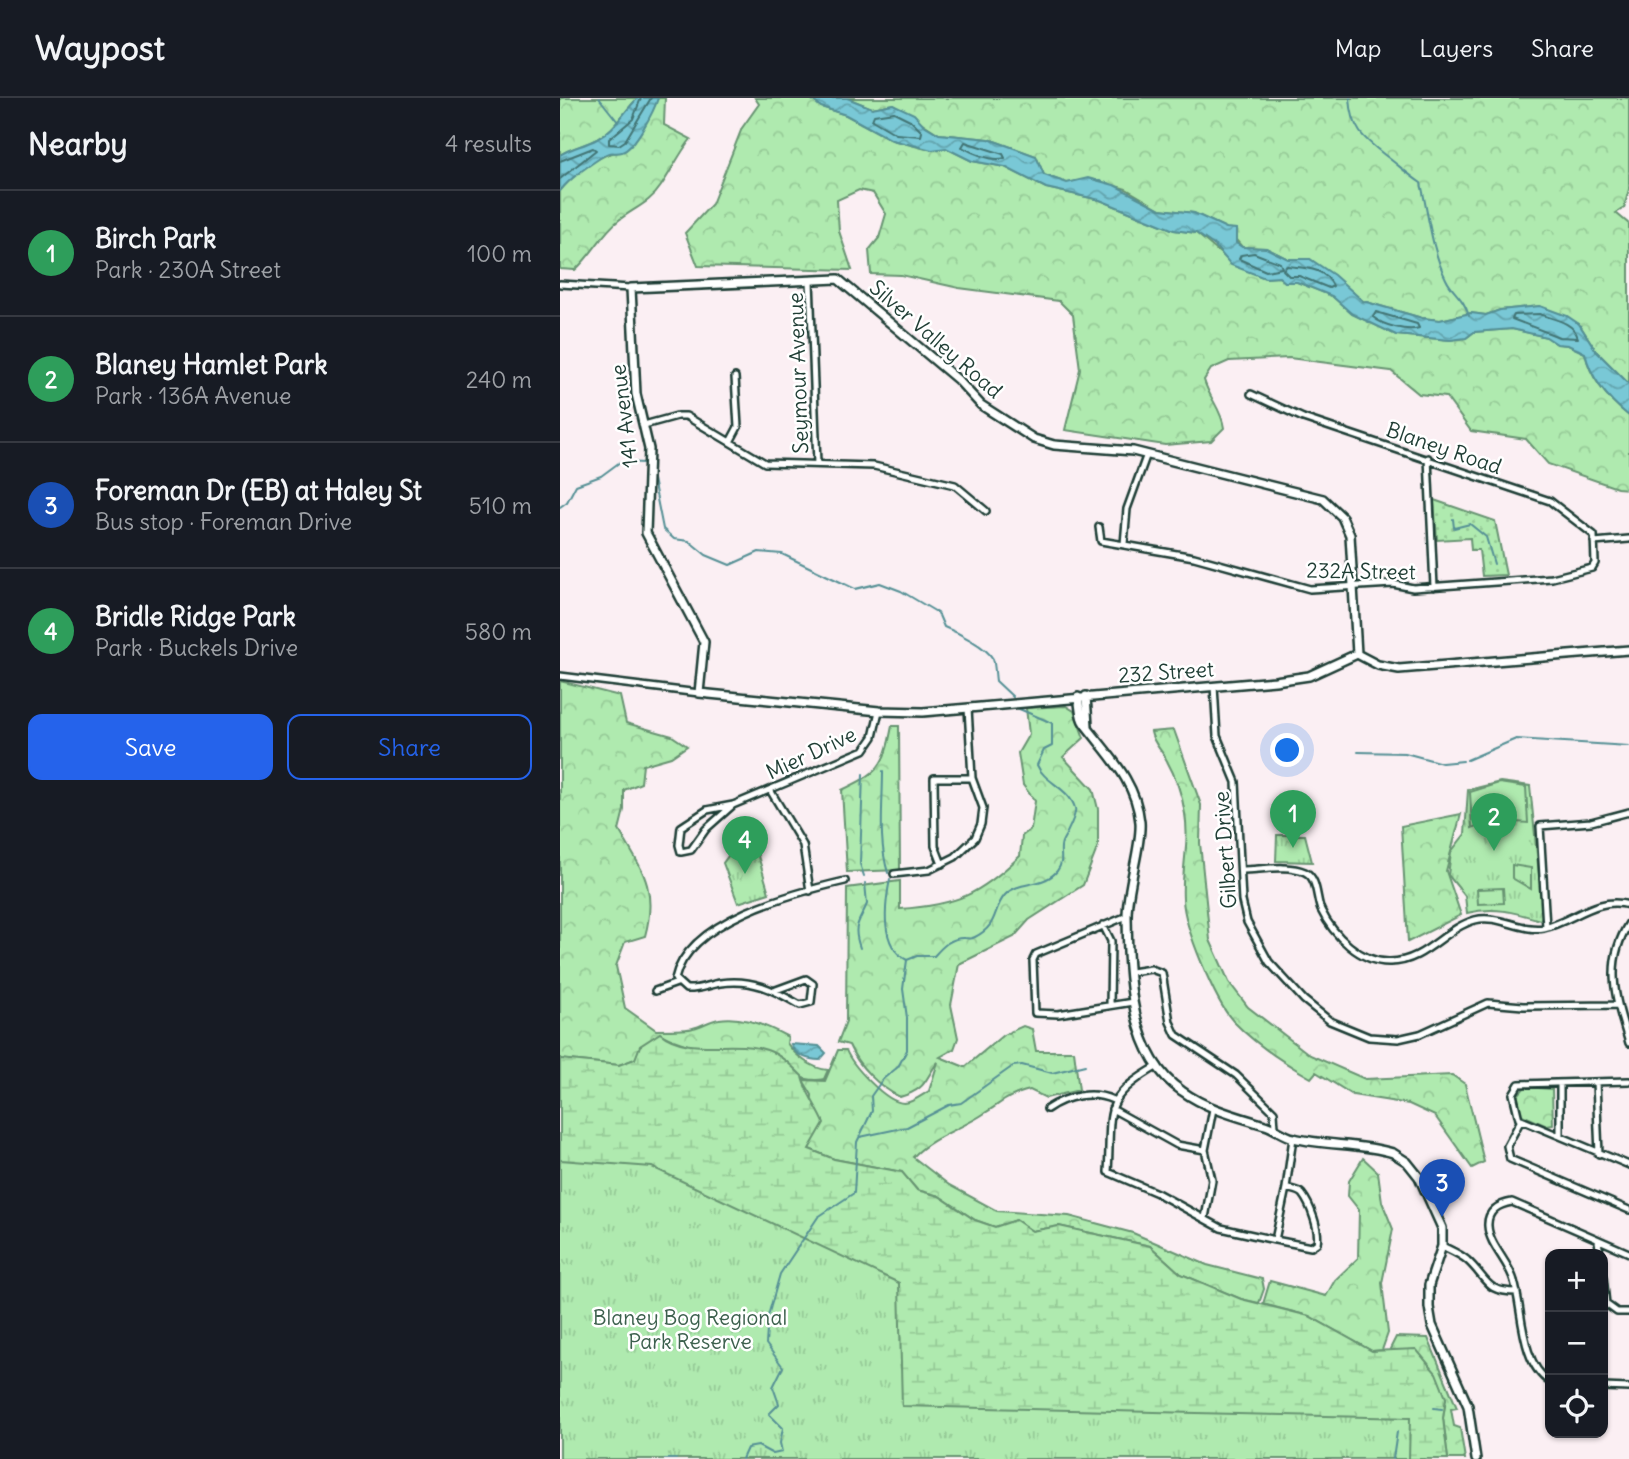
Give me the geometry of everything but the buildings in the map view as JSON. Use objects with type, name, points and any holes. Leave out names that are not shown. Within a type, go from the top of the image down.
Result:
[{"type":"street","name":"Seymour Avenue","points":[[810,279],[817,464]]},
{"type":"street","name":"Silver Valley Road","points":[[560,284],[631,288],[834,279],[846,284],[958,380],[981,405],[1034,439],[1054,445],[1147,454],[1323,499],[1342,517],[1350,535],[1357,654]]},
{"type":"street","name":"141 Avenue","points":[[631,288],[635,383],[649,455],[646,533],[704,642],[699,693]]},
{"type":"street","points":[[730,442],[738,427],[735,377]]},
{"type":"street","name":"Blaney Road","points":[[1251,394],[1303,418],[1550,501],[1588,528],[1594,535],[1594,542]]},
{"type":"street","points":[[644,425],[686,416],[765,463],[874,466],[948,483],[960,488],[986,511]]},
{"type":"street","points":[[1124,544],[1127,509],[1147,454]]},
{"type":"street","points":[[1427,458],[1434,587]]},
{"type":"street","name":"232A Street","points":[[1099,527],[1101,541],[1194,557],[1310,589],[1393,584],[1410,588],[1552,579],[1592,568],[1595,563],[1594,542]]},
{"type":"street","points":[[1594,542],[1629,539]]},
{"type":"street","points":[[1357,654],[1378,665],[1399,669],[1629,650]]},
{"type":"street","name":"232 Street","points":[[699,693],[910,713],[1309,676],[1357,654]]},
{"type":"street","points":[[560,676],[699,693]]},
{"type":"street","name":"Gilbert Drive","points":[[1214,686],[1217,736],[1236,782],[1242,901],[1256,944],[1304,1000],[1330,1021],[1369,1037],[1398,1040],[1420,1034],[1488,1003],[1523,1006],[1617,1005]]},
{"type":"street","points":[[1082,696],[1083,723],[1126,776],[1137,802],[1141,825],[1130,879],[1128,916],[1133,1002],[1143,1040],[1158,1066],[1180,1090],[1213,1109],[1275,1128],[1293,1138],[1379,1149],[1407,1162],[1419,1177],[1442,1228],[1441,1246],[1429,1285],[1429,1307],[1433,1325],[1468,1406],[1476,1459]]},
{"type":"street","points":[[894,874],[929,870],[955,857],[975,838],[981,824],[983,808],[972,778],[968,708]]},
{"type":"street","name":"Mier Drive","points":[[733,805],[706,829],[691,850],[680,850],[682,825],[706,810],[733,805],[864,750],[873,737],[879,711]]},
{"type":"street","points":[[942,864],[936,846],[934,778],[972,778]]},
{"type":"street","points":[[770,790],[803,845],[810,891]]},
{"type":"street","points":[[1546,927],[1540,825],[1591,821],[1629,813]]},
{"type":"street","points":[[1241,870],[1293,869],[1307,873],[1313,879],[1320,908],[1328,922],[1352,947],[1377,962],[1411,959],[1475,920],[1503,921],[1524,928],[1546,927],[1605,903],[1629,905]]},
{"type":"street","points":[[677,984],[675,979],[680,962],[715,927],[810,891],[845,881]]},
{"type":"street","points":[[1128,916],[1036,954],[1035,1013],[1058,1014],[1133,1002]]},
{"type":"street","points":[[1629,923],[1622,934],[1612,967],[1612,987],[1629,1043]]},
{"type":"street","points":[[1103,925],[1111,941],[1110,1006]]},
{"type":"street","points":[[1131,972],[1151,969],[1162,973],[1170,1022],[1176,1035],[1243,1081],[1274,1112],[1275,1128]]},
{"type":"street","points":[[655,991],[677,984],[691,990],[732,982],[776,989],[800,1005],[811,1002],[813,984],[806,979],[776,989]]},
{"type":"street","points":[[1158,1066],[1126,1084],[1113,1100],[1108,1172],[1205,1218],[1220,1228],[1308,1248],[1315,1245],[1318,1239],[1302,1195],[1286,1188]]},
{"type":"street","points":[[1629,1081],[1519,1084],[1513,1094],[1513,1106],[1521,1120],[1629,1165]]},
{"type":"street","points":[[1596,1082],[1599,1154]]},
{"type":"street","points":[[1560,1083],[1560,1135]]},
{"type":"street","points":[[1047,1109],[1063,1100],[1095,1094],[1113,1100]]},
{"type":"street","points":[[1112,1109],[1177,1145],[1205,1150]]},
{"type":"street","points":[[1205,1218],[1212,1180],[1205,1150],[1213,1109]]},
{"type":"street","points":[[1521,1120],[1507,1146],[1510,1159],[1629,1210]]},
{"type":"street","points":[[1275,1240],[1293,1138]]},
{"type":"street","points":[[1545,1377],[1538,1370],[1521,1328],[1517,1292],[1509,1268],[1488,1227],[1495,1208],[1512,1202],[1629,1253]]},
{"type":"street","points":[[1598,1241],[1599,1249]]},
{"type":"street","points":[[1441,1246],[1466,1259],[1489,1287],[1500,1292],[1517,1292]]},
{"type":"street","points":[[1608,1305],[1617,1311],[1629,1312]]},
{"type":"street","points":[[1608,1387],[1629,1388]]},
{"type":"green space","points":[[560,98],[638,98],[603,135],[560,155]]},
{"type":"green space","points":[[658,98],[665,98],[664,125],[691,139],[652,197],[613,225],[575,270],[560,269],[560,191],[588,166],[604,156],[621,152],[636,138]]},
{"type":"green space","points":[[755,98],[810,98],[822,107],[846,115],[892,140],[926,149],[946,148],[972,161],[1005,167],[1046,188],[1100,200],[1174,230],[1196,233],[1227,259],[1249,271],[1265,278],[1279,277],[1285,282],[1297,282],[1332,296],[1352,314],[1396,335],[1450,340],[1466,338],[1474,332],[1512,329],[1568,345],[1585,353],[1601,388],[1629,416],[1629,489],[1617,488],[1548,464],[1526,439],[1471,431],[1446,397],[1419,394],[1391,371],[1289,358],[1229,361],[1211,369],[1204,380],[1221,415],[1224,428],[1211,441],[1165,445],[1065,430],[1080,369],[1073,315],[1059,301],[959,288],[901,275],[871,274],[869,250],[879,238],[886,214],[873,193],[859,190],[837,200],[839,231],[852,270],[698,266],[685,233],[712,204],[742,128],[759,104]]},
{"type":"green space","points":[[847,98],[1629,98],[1629,189],[1624,208],[1616,213],[1629,224],[1629,384],[1597,352],[1579,324],[1540,306],[1500,310],[1486,315],[1471,313],[1440,320],[1422,318],[1363,301],[1310,259],[1288,259],[1266,248],[1242,247],[1226,228],[1194,213],[1160,209],[1126,189],[1092,179],[1067,183],[1044,175],[1036,156],[989,139],[939,134],[893,104],[872,108]]},
{"type":"green space","points":[[1434,500],[1495,521],[1506,575],[1482,576],[1479,550],[1471,550],[1470,538],[1437,540]]},
{"type":"green space","points":[[560,681],[620,696],[626,723],[672,736],[687,746],[671,757],[643,765],[641,783],[624,790],[624,810],[619,830],[646,880],[650,905],[645,936],[625,942],[616,966],[625,1008],[656,1030],[691,1029],[728,1018],[764,1025],[788,1037],[787,1043],[805,1061],[828,1070],[824,1079],[812,1080],[697,1048],[660,1033],[635,1059],[619,1065],[560,1059]]},
{"type":"green space","points":[[1066,706],[1074,711],[1084,738],[1063,757],[1093,789],[1098,809],[1098,846],[1083,885],[1029,920],[1014,937],[959,964],[951,1005],[958,1038],[954,1049],[940,1057],[965,1067],[1003,1035],[1023,1026],[1032,1029],[1036,1051],[1074,1051],[1079,1090],[1046,1098],[1030,1090],[1016,1094],[929,1144],[913,1157],[949,1185],[997,1211],[1069,1216],[1133,1233],[1207,1265],[1262,1279],[1264,1289],[1259,1303],[1241,1299],[1181,1274],[1150,1246],[1059,1226],[1032,1231],[1016,1220],[995,1227],[975,1220],[939,1196],[917,1190],[901,1172],[834,1159],[809,1149],[812,1095],[803,1080],[825,1081],[838,1050],[846,1050],[862,1073],[879,1090],[904,1103],[929,1091],[938,1062],[921,1087],[900,1097],[884,1088],[870,1075],[849,1045],[838,1042],[846,1021],[847,888],[900,881],[900,909],[952,901],[992,880],[1020,856],[1022,836],[1031,829],[1035,801],[1023,785],[1018,753],[1029,734],[1026,708]]},
{"type":"green space","points":[[892,726],[899,726],[900,870],[847,872],[842,790],[878,767],[886,751]]},
{"type":"green space","points":[[1174,730],[1201,805],[1200,843],[1210,940],[1229,982],[1248,1007],[1310,1055],[1365,1079],[1452,1075],[1465,1084],[1484,1162],[1472,1168],[1435,1116],[1409,1104],[1353,1095],[1316,1072],[1311,1078],[1260,1045],[1233,1021],[1210,981],[1185,911],[1183,878],[1187,835],[1184,807],[1173,772],[1151,732]]},
{"type":"green space","points":[[1500,782],[1530,786],[1541,894],[1546,912],[1540,920],[1495,910],[1467,913],[1465,896],[1448,875],[1451,852],[1465,834],[1468,790]]},
{"type":"green space","points":[[1499,783],[1526,787],[1528,823],[1492,820],[1472,828],[1470,792]]},
{"type":"green space","points":[[1461,814],[1446,871],[1461,915],[1408,942],[1401,826]]},
{"type":"green space","points":[[751,832],[769,893],[738,903],[723,863],[742,837]]},
{"type":"green space","points":[[1277,835],[1305,835],[1312,862],[1276,861]]},
{"type":"green space","points":[[1512,865],[1531,868],[1531,889],[1512,878]]},
{"type":"green space","points":[[1503,888],[1504,903],[1478,904],[1477,889]]},
{"type":"green space","points":[[660,1033],[683,1044],[754,1047],[777,1054],[802,1076],[824,1123],[809,1149],[834,1159],[902,1172],[917,1190],[939,1196],[975,1220],[995,1227],[1016,1220],[1032,1231],[1059,1226],[1150,1246],[1181,1274],[1241,1299],[1309,1316],[1372,1351],[1416,1349],[1436,1373],[1446,1398],[1443,1418],[1448,1459],[560,1459],[560,1059],[619,1065],[635,1059],[640,1046]]},
{"type":"green space","points":[[1525,1087],[1552,1089],[1553,1125],[1547,1126],[1520,1114],[1517,1096]]},
{"type":"green space","points":[[1363,1158],[1378,1172],[1382,1202],[1393,1229],[1382,1283],[1388,1333],[1382,1350],[1372,1351],[1309,1316],[1263,1304],[1270,1281],[1326,1296],[1335,1280],[1358,1258],[1359,1210],[1348,1196],[1349,1181]]},
{"type":"green space","name":"Blaney Bog Regional Park Reserve","points":[[560,1160],[652,1167],[899,1283],[902,1406],[1410,1418],[1409,1459],[560,1459]]},
{"type":"green space","points":[[1396,1337],[1428,1338],[1457,1408],[1451,1409],[1454,1426],[1460,1428],[1465,1459],[1448,1459],[1443,1418],[1446,1398],[1390,1349]]},
{"type":"water","points":[[638,98],[658,98],[633,144],[622,152],[606,154],[560,191],[560,155],[603,135]]},
{"type":"water","points":[[810,98],[847,98],[872,108],[893,104],[914,114],[924,125],[939,134],[989,139],[1036,156],[1044,175],[1067,183],[1088,178],[1114,185],[1160,209],[1194,213],[1226,228],[1236,229],[1236,243],[1242,247],[1266,248],[1288,259],[1310,259],[1334,275],[1363,301],[1422,318],[1440,320],[1471,313],[1486,315],[1500,310],[1540,306],[1567,316],[1579,324],[1597,352],[1629,384],[1629,416],[1602,388],[1585,353],[1568,345],[1512,329],[1474,332],[1466,338],[1450,340],[1396,335],[1352,314],[1332,296],[1297,282],[1285,282],[1279,277],[1265,278],[1231,265],[1215,246],[1196,233],[1174,230],[1100,200],[1046,188],[1005,167],[972,161],[946,148],[932,150],[892,140],[846,115],[821,107]]},
{"type":"water","points":[[791,1044],[819,1046],[826,1053],[820,1060],[811,1059],[798,1054]]},
{"type":"waterway","points":[[599,98],[618,122]]},
{"type":"waterway","points":[[1350,98],[1353,118],[1365,138],[1421,183],[1441,268],[1469,316]]},
{"type":"waterway","points":[[560,507],[567,502],[576,485],[601,476],[620,462],[645,463]]},
{"type":"waterway","points":[[653,479],[663,529],[674,539],[689,541],[706,555],[730,565],[759,552],[782,554],[855,589],[880,583],[901,591],[938,613],[944,627],[971,640],[990,654],[994,661],[996,681],[1013,697]]},
{"type":"waterway","points":[[1453,519],[1454,528],[1470,524],[1486,537],[1494,564]]},
{"type":"waterway","points":[[742,1459],[747,1448],[758,1446],[773,1454],[782,1452],[780,1443],[783,1428],[769,1414],[779,1404],[773,1387],[783,1367],[766,1344],[768,1316],[780,1274],[818,1217],[854,1193],[857,1142],[872,1111],[871,1096],[883,1079],[898,1067],[907,1050],[903,989],[907,960],[917,956],[934,956],[951,941],[972,938],[983,932],[992,922],[1005,895],[1017,887],[1045,880],[1060,867],[1061,844],[1073,819],[1075,808],[1068,795],[1045,776],[1037,765],[1044,750],[1052,746],[1052,723],[1017,708]]},
{"type":"waterway","points":[[1467,760],[1516,739],[1629,746]]},
{"type":"waterway","points":[[1358,752],[1405,753],[1442,763],[1463,761]]},
{"type":"waterway","points":[[883,771],[882,835],[888,873]]},
{"type":"waterway","points":[[863,774],[860,864],[864,876]]},
{"type":"waterway","points":[[890,879],[886,912],[888,935],[898,954],[907,960]]},
{"type":"waterway","points":[[860,948],[857,929],[867,904],[865,883]]},
{"type":"waterway","points":[[860,1137],[907,1127],[949,1105],[961,1103],[1013,1066],[1022,1065],[1052,1073],[1085,1065]]},
{"type":"waterway","points":[[1434,1408],[1442,1409]]},
{"type":"waterway","points":[[1393,1459],[1397,1432]]},
{"type":"waterway","points":[[665,1459],[676,1459]]},
{"type":"place","name":"Birch Park","points":[[1293,848]]},
{"type":"place","name":"Blaney Hamlet Park","points":[[1494,851]]},
{"type":"place","name":"Bridle Ridge Park","points":[[745,874]]},
{"type":"place","name":"Foreman Dr (EB) at Haley St","points":[[1442,1217]]}]
